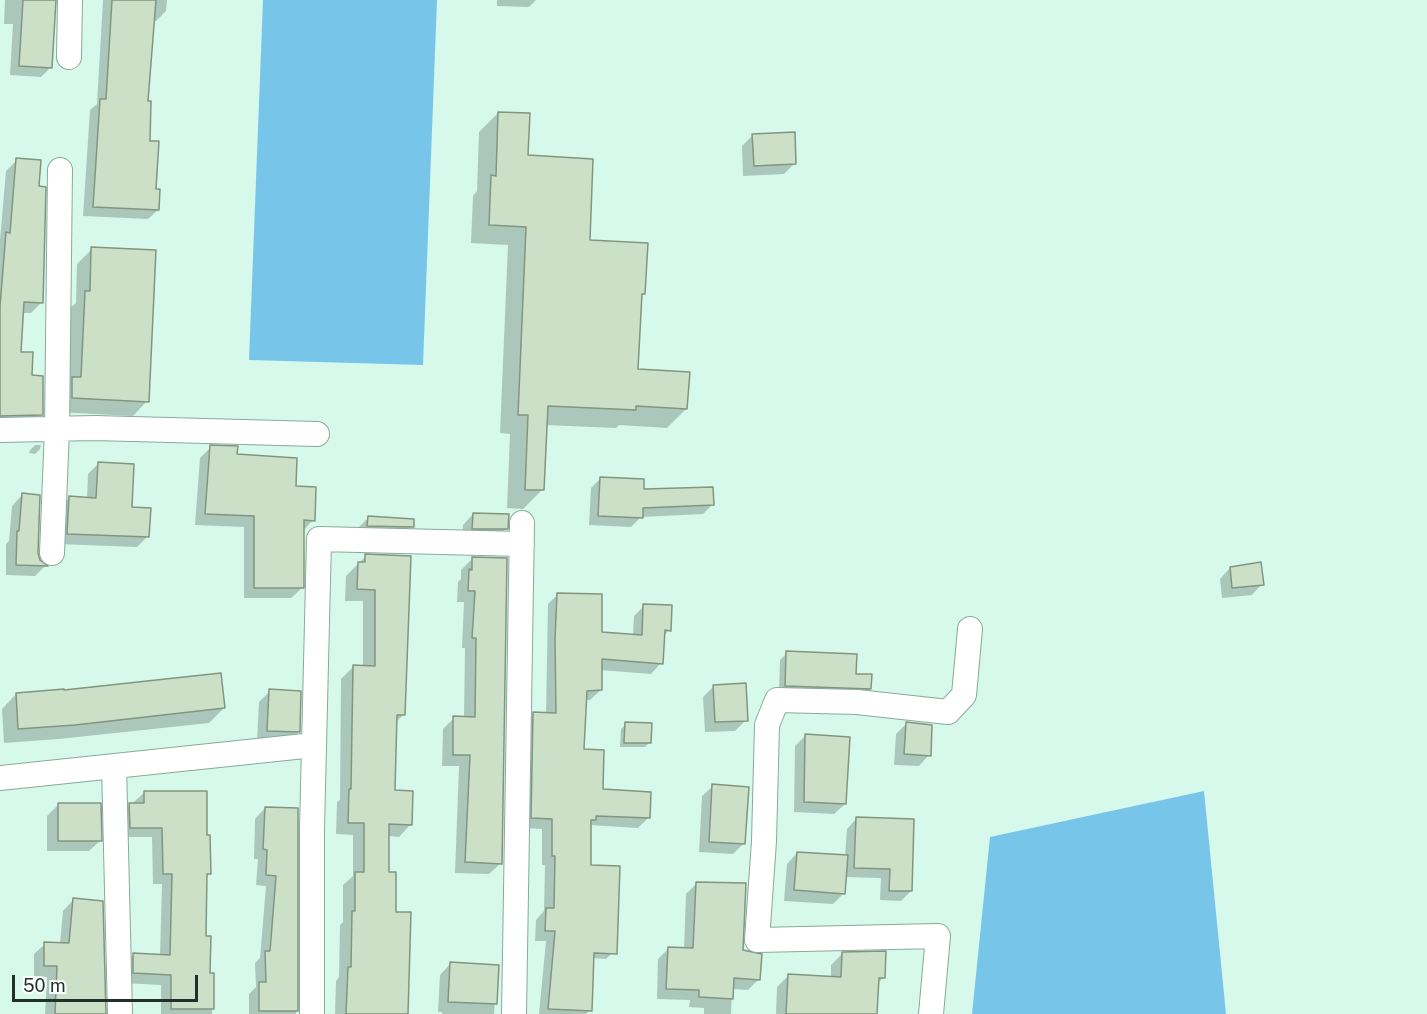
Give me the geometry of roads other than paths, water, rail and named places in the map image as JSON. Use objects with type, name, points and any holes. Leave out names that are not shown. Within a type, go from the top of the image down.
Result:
[{"type":"street","points":[[69,57],[70,0]]},
{"type":"street","points":[[52,553],[57,429],[60,170]]},
{"type":"street","points":[[0,429],[317,434]]},
{"type":"street","points":[[312,1014],[312,829],[318,539],[522,533],[514,1014]]},
{"type":"street","points":[[930,1014],[939,936],[757,940],[764,841],[767,724],[777,700],[857,702],[948,712],[964,694],[970,629]]},
{"type":"street","points":[[0,778],[315,745]]},
{"type":"street","points":[[114,766],[120,1014]]},
{"type":"water","points":[[263,0],[437,0],[423,365],[249,360]]},
{"type":"water","points":[[1204,791],[1226,1014],[972,1014],[990,837]]}]
